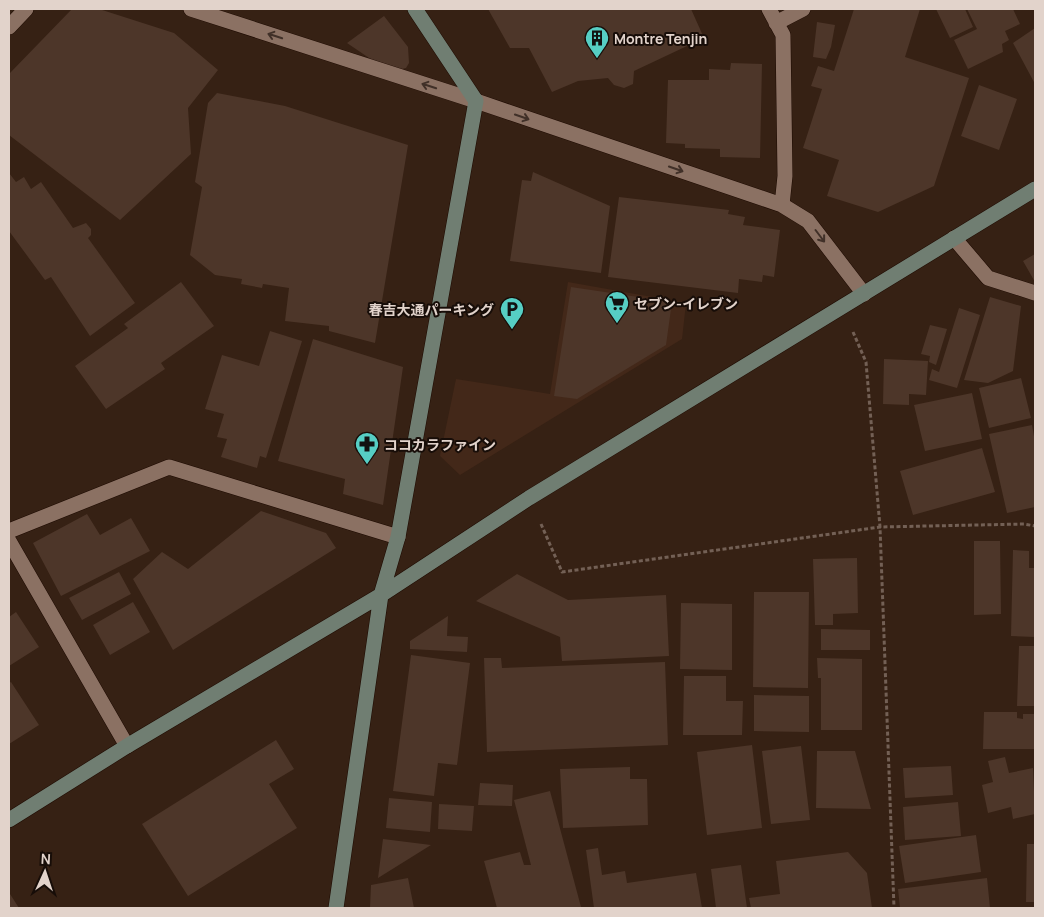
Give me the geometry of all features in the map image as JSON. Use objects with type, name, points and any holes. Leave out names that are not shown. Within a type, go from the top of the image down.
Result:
[{"type":"street","points":[[9,26],[26,9]]},
{"type":"street","points":[[192,9],[476,101],[782,204],[808,220],[864,294]]},
{"type":"street","points":[[336,908],[382,596],[398,537],[476,101],[415,9]]},
{"type":"street","points":[[768,9],[783,35],[785,176],[782,204]]},
{"type":"street","points":[[776,23],[804,9]]},
{"type":"street","points":[[9,820],[127,746],[382,596],[530,498],[1035,189]]},
{"type":"street","points":[[954,238],[988,278],[1035,293]]},
{"type":"street","points":[[9,532],[169,467],[398,537]]},
{"type":"street","points":[[9,541],[127,746]]},
{"type":"path","points":[[843,306],[866,362],[880,527],[894,908]]},
{"type":"path","points":[[530,498],[562,572],[880,527],[1024,524],[1035,526]]},
{"type":"shaded area","points":[[568,282],[686,303],[682,339],[460,475],[440,456],[456,379],[550,394]]},
{"type":"building","points":[[72,9],[99,9],[174,33],[218,70],[188,108],[191,154],[120,220],[9,135],[9,74]]},
{"type":"building","name":"Montre Tenjin","points":[[488,9],[691,9],[704,38],[634,71],[633,84],[624,88],[614,85],[608,78],[578,81],[552,92],[529,48],[510,48]]},
{"type":"building","points":[[854,9],[920,9],[905,57],[969,78],[934,186],[878,212],[827,196],[839,160],[803,148],[822,89],[811,86],[818,66],[834,71]]},
{"type":"building","points":[[936,9],[965,9],[973,27],[950,38]]},
{"type":"building","points":[[967,9],[1013,9],[1020,24],[1005,31],[1009,40],[1002,44],[1003,52],[968,69],[954,40],[977,29]]},
{"type":"building","points":[[384,16],[408,47],[409,63],[406,68],[398,70],[378,64],[347,43]]},
{"type":"building","points":[[817,22],[835,25],[831,47],[826,59],[813,57]]},
{"type":"building","points":[[1035,28],[1035,84],[1013,43]]},
{"type":"building","points":[[731,63],[762,64],[760,158],[720,157],[720,149],[685,148],[685,144],[666,143],[668,80],[709,80],[709,69],[730,70]]},
{"type":"building","points":[[979,85],[1017,99],[999,150],[961,136]]},
{"type":"building","points":[[217,93],[285,106],[408,145],[375,343],[329,331],[329,326],[285,321],[289,288],[263,284],[262,288],[241,284],[242,279],[215,275],[190,255],[202,187],[195,182],[208,103]]},
{"type":"building","points":[[533,172],[610,206],[601,273],[510,261],[522,180],[531,181]]},
{"type":"building","points":[[9,173],[16,182],[24,177],[31,189],[41,182],[73,228],[86,223],[91,229],[91,235],[88,238],[135,303],[90,336],[51,277],[45,280],[9,231]]},
{"type":"building","points":[[619,197],[729,210],[728,214],[745,217],[743,225],[780,230],[774,277],[763,275],[762,282],[739,279],[738,293],[608,277]]},
{"type":"building","points":[[1035,254],[1035,282],[1023,261]]},
{"type":"building","points":[[181,282],[214,326],[161,363],[165,369],[106,409],[75,366],[128,328],[124,324]]},
{"type":"building","name":"セブン-イレブン","points":[[571,287],[672,302],[666,345],[577,399],[554,396]]},
{"type":"building","points":[[990,297],[1021,306],[1013,371],[988,383],[964,380]]},
{"type":"building","points":[[959,308],[980,315],[957,388],[929,380],[932,369],[939,372]]},
{"type":"building","points":[[930,325],[947,329],[936,365],[929,362],[930,356],[921,354]]},
{"type":"building","points":[[270,331],[302,341],[266,458],[260,456],[257,468],[221,457],[227,439],[217,437],[224,414],[205,409],[222,355],[259,366]]},
{"type":"building","points":[[313,339],[403,367],[383,505],[343,494],[345,479],[278,461]]},
{"type":"building","points":[[884,359],[928,361],[926,395],[909,394],[909,405],[883,404]]},
{"type":"building","points":[[1021,378],[1031,418],[989,428],[979,388]]},
{"type":"building","points":[[972,393],[982,439],[925,451],[914,405]]},
{"type":"building","points":[[1032,425],[1035,442],[1035,507],[1007,513],[989,434]]},
{"type":"building","points":[[982,448],[995,492],[913,515],[900,471]]},
{"type":"building","points":[[261,511],[326,533],[336,548],[173,650],[133,579],[162,552],[188,569]]},
{"type":"building","points":[[87,514],[100,535],[131,518],[150,551],[61,596],[33,543]]},
{"type":"building","points":[[974,541],[1000,541],[1001,614],[974,615]]},
{"type":"building","points":[[1013,550],[1029,551],[1029,568],[1035,568],[1035,637],[1011,636]]},
{"type":"building","points":[[857,558],[858,613],[833,614],[833,625],[815,625],[813,559]]},
{"type":"building","points":[[119,572],[131,594],[82,620],[69,598]]},
{"type":"building","points":[[517,574],[568,600],[666,595],[669,656],[562,661],[560,637],[476,601]]},
{"type":"building","points":[[754,592],[809,592],[808,688],[753,687]]},
{"type":"building","points":[[133,602],[150,632],[110,655],[93,625]]},
{"type":"building","points":[[681,603],[732,604],[732,670],[680,669]]},
{"type":"building","points":[[16,612],[39,647],[9,666],[9,617]]},
{"type":"building","points":[[448,616],[447,636],[468,637],[467,652],[410,649],[410,641]]},
{"type":"building","points":[[821,629],[870,630],[870,650],[821,650]]},
{"type":"building","points":[[1019,646],[1035,646],[1035,706],[1017,706]]},
{"type":"building","points":[[411,655],[470,663],[457,765],[438,763],[434,796],[393,791]]},
{"type":"building","points":[[484,658],[501,658],[502,668],[665,662],[668,745],[487,752]]},
{"type":"building","points":[[817,658],[862,659],[862,730],[821,730],[821,678],[818,678]]},
{"type":"building","points":[[684,676],[726,676],[726,701],[743,701],[742,735],[683,735]]},
{"type":"building","points":[[11,682],[39,725],[9,744],[9,683]]},
{"type":"building","points":[[754,695],[809,696],[809,732],[754,731]]},
{"type":"building","points":[[984,712],[1017,712],[1017,718],[1023,719],[1023,714],[1035,714],[1035,749],[983,749]]},
{"type":"building","points":[[276,740],[294,769],[269,784],[297,828],[188,896],[142,824]]},
{"type":"building","points":[[752,745],[762,828],[707,835],[697,752]]},
{"type":"building","points":[[801,746],[810,820],[771,824],[762,751]]},
{"type":"building","points":[[817,751],[855,751],[871,809],[816,808]]},
{"type":"building","points":[[1005,757],[1009,773],[1033,768],[1035,814],[1013,819],[1011,807],[988,813],[982,785],[993,782],[988,761]]},
{"type":"building","points":[[951,766],[953,795],[905,798],[903,768]]},
{"type":"building","points":[[630,767],[630,779],[647,779],[648,825],[563,828],[560,769]]},
{"type":"building","points":[[480,783],[513,785],[512,806],[478,805]]},
{"type":"building","points":[[550,791],[581,907],[497,908],[484,861],[520,852],[524,865],[531,865],[514,800]]},
{"type":"building","points":[[389,798],[432,802],[430,832],[386,828]]},
{"type":"building","points":[[958,802],[961,836],[905,840],[903,807]]},
{"type":"building","points":[[439,804],[474,806],[472,831],[438,829]]},
{"type":"building","points":[[976,835],[981,872],[905,883],[899,846]]},
{"type":"building","points":[[383,839],[431,845],[378,878]]},
{"type":"building","points":[[1027,844],[1035,844],[1035,902],[1026,902]]},
{"type":"building","points":[[598,848],[602,875],[625,871],[627,883],[696,873],[702,908],[594,908],[586,850]]},
{"type":"building","points":[[848,852],[867,873],[872,908],[751,908],[749,898],[780,894],[776,861]]},
{"type":"building","points":[[741,865],[747,908],[716,908],[711,869]]},
{"type":"building","points":[[408,878],[414,908],[370,908],[371,885]]},
{"type":"building","points":[[987,878],[990,908],[900,908],[898,889]]},
{"type":"building","points":[[10,894],[19,908],[9,908]]},
{"type":"place","name":"Montre Tenjin","points":[[597,59]]},
{"type":"place","name":"セブン-イレブン","points":[[617,324]]},
{"type":"place","name":"春吉大通パーキング","points":[[512,330]]},
{"type":"place","name":"ココカラファイン","points":[[367,465]]}]
